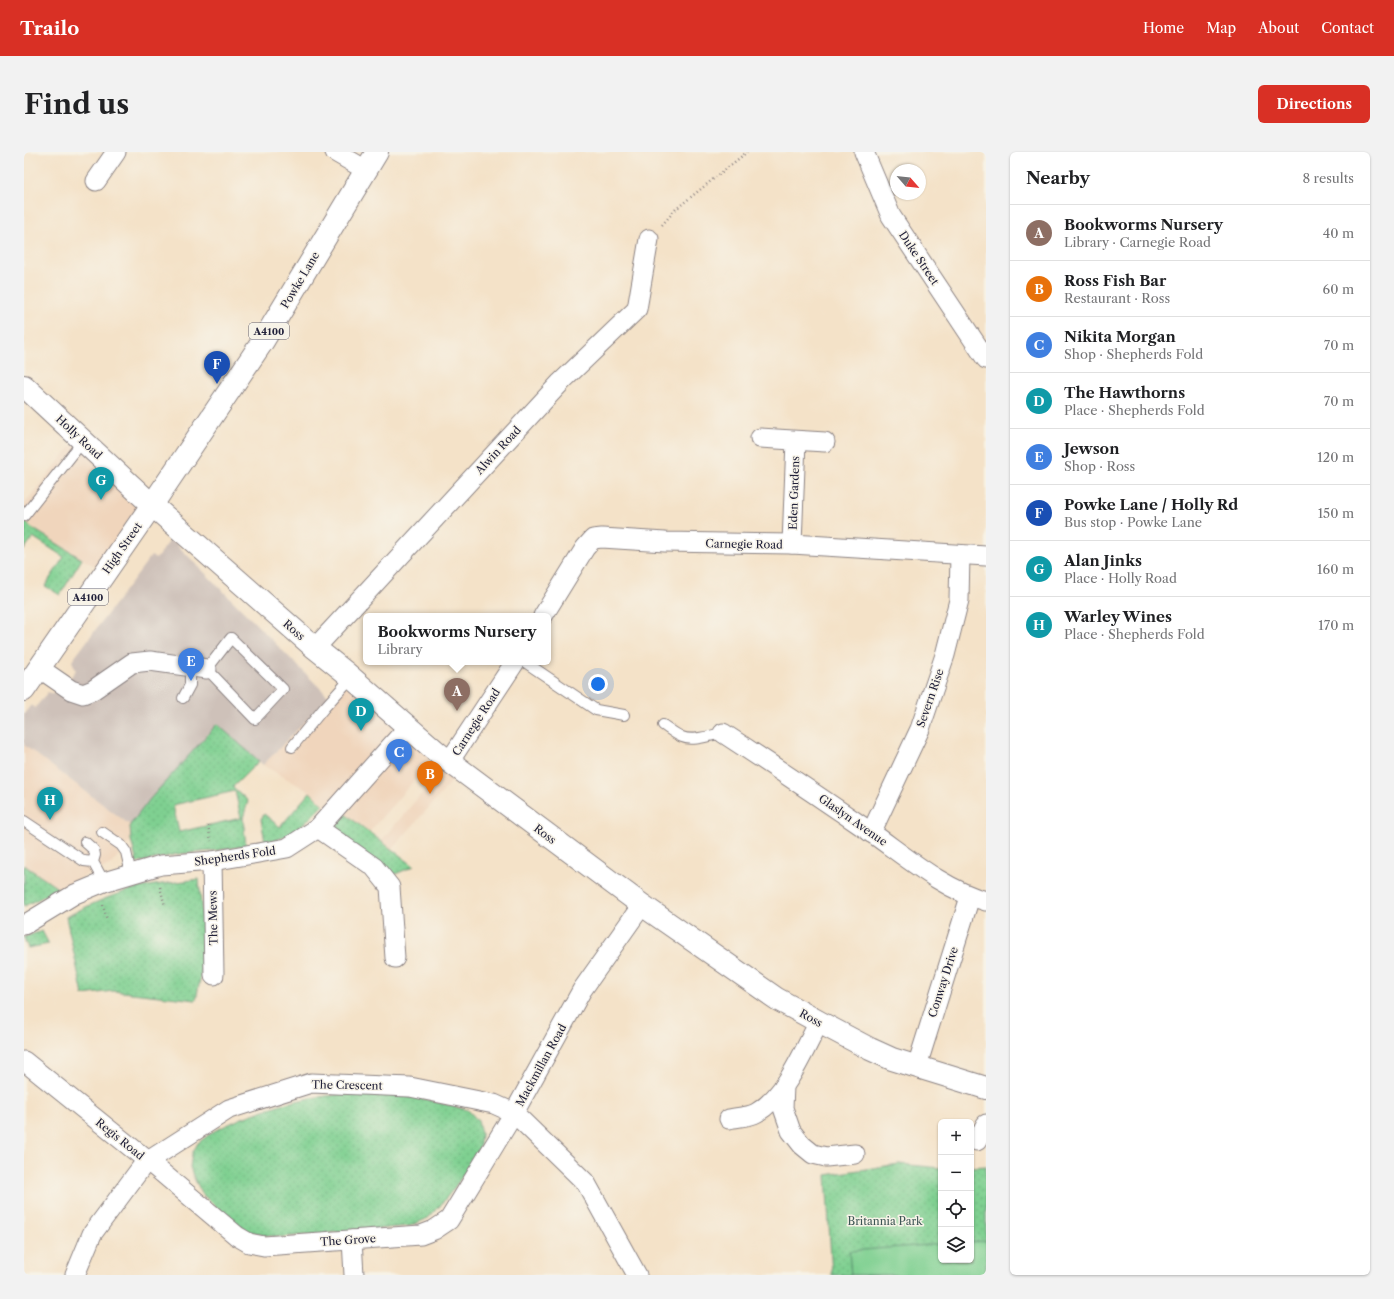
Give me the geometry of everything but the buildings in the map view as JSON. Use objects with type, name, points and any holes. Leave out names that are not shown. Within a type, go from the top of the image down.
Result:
[{"type":"street","points":[[96,181],[116,152]]},
{"type":"street","points":[[335,152],[372,161]]},
{"type":"street","name":"Duke Street","points":[[864,152],[891,216],[986,359]]},
{"type":"street","name":"Powke Lane","points":[[152,505],[263,341],[372,161]]},
{"type":"street","name":"Alwin Road","points":[[315,648],[561,382],[638,309],[649,239]]},
{"type":"street","name":"Holly Road","points":[[24,386],[152,505]]},
{"type":"street","name":"Eden Gardens","points":[[760,438],[825,442]]},
{"type":"street","name":"Eden Gardens","points":[[792,544],[796,441]]},
{"type":"street","name":"Ross","points":[[152,505],[315,648],[352,677],[449,762],[642,905],[777,999],[819,1022],[892,1059],[986,1088]]},
{"type":"street","name":"High Street","points":[[24,690],[152,505]]},
{"type":"street","name":"Carnegie Road","points":[[545,613],[585,548],[593,540],[602,538],[666,542],[792,544],[986,556]]},
{"type":"street","name":"Severn Rise","points":[[871,833],[920,729],[945,655],[959,600],[960,555]]},
{"type":"street","points":[[39,668],[70,690],[83,694],[93,690],[132,663],[150,661],[198,668]]},
{"type":"street","name":"Carnegie Road","points":[[449,762],[513,665]]},
{"type":"street","name":"Shepherds Fold","points":[[26,922],[75,894],[104,882],[161,865],[212,861],[286,848],[318,828],[408,727]]},
{"type":"street","name":"Glaslyn Avenue","points":[[723,733],[916,865],[978,899]]},
{"type":"street","points":[[318,828],[374,867],[390,887],[394,958]]},
{"type":"street","name":"The Mews","points":[[212,861],[214,975]]},
{"type":"street","name":"Conway Drive","points":[[917,1066],[978,899]]},
{"type":"street","name":"Mackmillan Road","points":[[637,1275],[586,1183],[514,1113],[582,990],[642,905]]},
{"type":"street","points":[[729,1119],[755,1114],[773,1100],[784,1086],[819,1022]]},
{"type":"street","name":"Regis Road","points":[[24,1061],[148,1161],[141,1168],[92,1234],[75,1275]]},
{"type":"street","name":"The Crescent","points":[[148,1161],[229,1109],[311,1083],[410,1088],[494,1104],[514,1113]]},
{"type":"street","points":[[784,1086],[783,1108],[792,1131],[802,1145],[813,1154],[826,1157],[855,1154]]},
{"type":"street","name":"The Grove","points":[[148,1161],[237,1236],[248,1243],[264,1246],[420,1234],[434,1230],[449,1220],[514,1113]]},
{"type":"street","points":[[977,1141],[986,1124]]},
{"type":"street","points":[[352,1240],[354,1275]]},
{"type":"lane","points":[[24,516],[83,441]]},
{"type":"lane","points":[[183,698],[198,668],[231,638],[283,689],[255,719],[198,668]]},
{"type":"lane","points":[[529,665],[596,710],[624,715]]},
{"type":"lane","points":[[292,747],[352,677]]},
{"type":"lane","points":[[663,725],[687,739],[723,733]]},
{"type":"lane","points":[[24,821],[84,861],[93,862]]},
{"type":"lane","points":[[102,832],[121,845],[126,852],[131,874]]},
{"type":"lane","points":[[85,842],[94,850],[95,855],[93,862],[104,882]]},
{"type":"path","points":[[649,239],[676,209],[747,152]]},
{"type":"path","points":[[104,909],[107,920]]},
{"type":"shaded area","points":[[79,437],[152,505],[106,572],[24,523],[24,504]]},
{"type":"shaded area","points":[[171,539],[329,697],[263,765],[217,724],[150,799],[130,825],[24,745],[24,714],[31,705],[35,708],[48,692],[57,695],[76,670],[72,661],[151,556],[156,559]]},
{"type":"shaded area","points":[[345,672],[438,753],[369,832],[336,807],[333,811],[323,805],[310,792],[263,765],[329,697]]},
{"type":"shaded area","points":[[24,745],[130,825],[131,840],[112,863],[102,869],[88,873],[73,885],[59,889],[24,866]]},
{"type":"shaded area","points":[[449,762],[461,771],[392,849],[381,841]]},
{"type":"green space","points":[[24,521],[32,528],[82,559],[60,595],[45,586],[64,557],[33,537],[24,550]]},
{"type":"green space","points":[[217,724],[259,761],[233,787],[248,801],[243,818],[246,846],[178,854],[137,863],[131,840],[130,825],[150,799]],"holes":[[[235,791],[241,818],[179,832],[173,805]]]},
{"type":"green space","points":[[310,792],[323,805],[304,824],[290,834],[274,841],[265,842],[261,819],[264,814],[280,827]]},
{"type":"green space","points":[[345,814],[414,866],[391,876],[338,834],[336,827],[340,819]]},
{"type":"green space","points":[[24,865],[59,889],[24,906]]},
{"type":"green space","points":[[199,879],[205,954],[196,1000],[113,991],[83,995],[66,917],[101,900],[129,890],[153,885]]},
{"type":"green space","points":[[42,931],[49,944],[28,948],[24,937]]},
{"type":"green space","points":[[343,1094],[387,1094],[424,1099],[468,1110],[478,1121],[481,1133],[480,1147],[470,1166],[440,1206],[426,1219],[410,1226],[282,1237],[262,1235],[251,1232],[237,1225],[203,1195],[190,1167],[192,1154],[198,1143],[214,1131],[242,1118],[278,1105],[310,1098]]},
{"type":"green space","name":"Britannia Park","points":[[899,1164],[938,1168],[938,1263],[974,1263],[974,1167],[986,1166],[986,1275],[832,1275],[826,1175]]},
{"type":"green space","points":[[986,1241],[986,1275],[851,1275],[849,1251],[938,1244],[938,1263],[974,1263],[974,1242]]},
{"type":"place","name":"Powke Lane / Holly Rd","points":[[217,384]]},
{"type":"place","name":"Alan Jinks","points":[[101,500]]},
{"type":"place","name":"Jewson","points":[[191,681]]},
{"type":"place","name":"Bookworms Nursery","points":[[457,711]]},
{"type":"place","name":"The Hawthorns","points":[[361,731]]},
{"type":"place","name":"Nikita Morgan","points":[[399,772]]},
{"type":"place","name":"Ross Fish Bar","points":[[430,794]]},
{"type":"place","name":"Warley Wines","points":[[50,820]]}]
